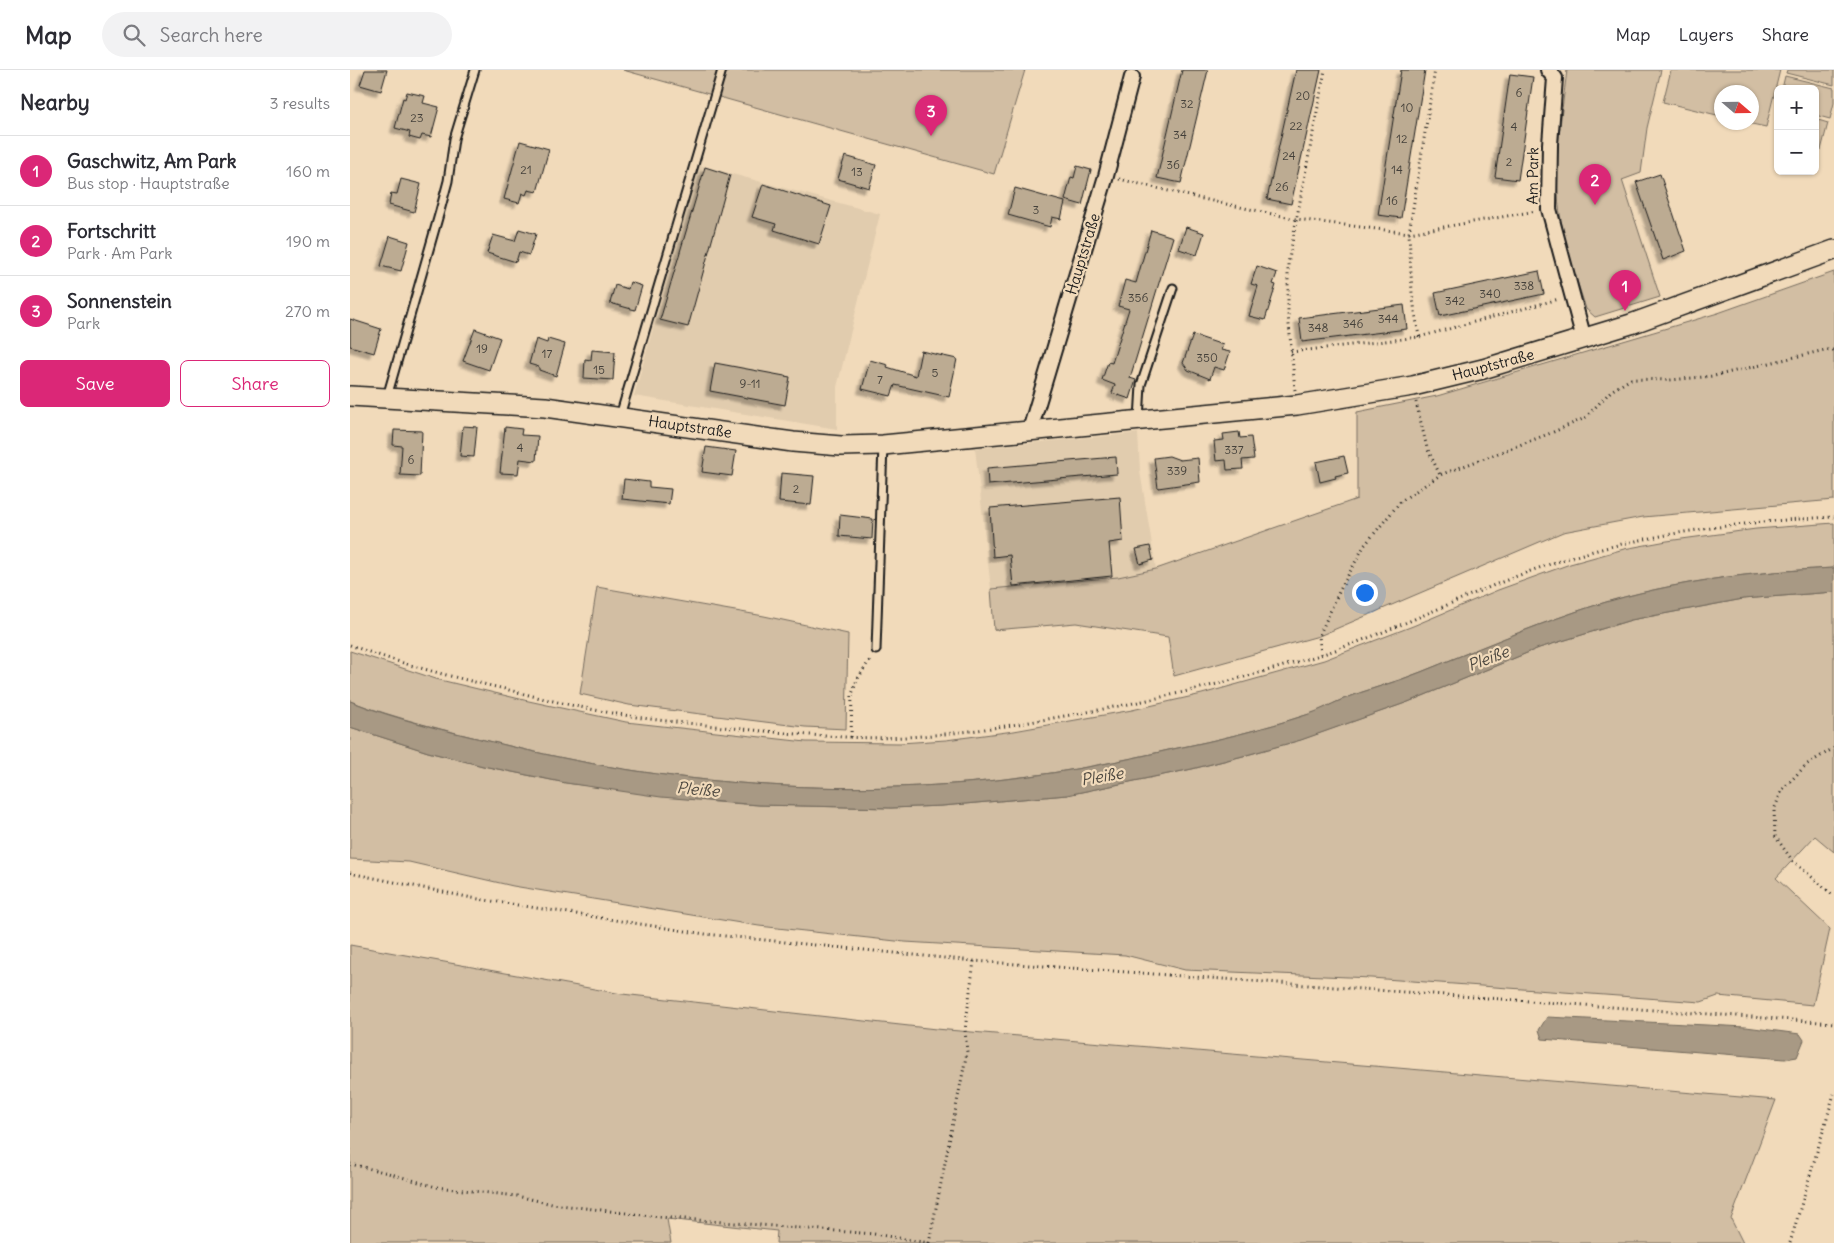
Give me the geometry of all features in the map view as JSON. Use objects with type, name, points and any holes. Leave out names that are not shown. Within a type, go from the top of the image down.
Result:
[{"type":"main road","name":"Hauptstraße","points":[[350,396],[545,406],[793,442],[841,446],[883,445],[1297,405],[1413,386],[1483,369],[1631,324],[1834,250]]},
{"type":"street","name":"Am Park","points":[[1548,70],[1555,78],[1550,144],[1549,209],[1584,339]]},
{"type":"street","name":"Hauptstraße","points":[[1030,430],[1106,176],[1132,77]]},
{"type":"lane","points":[[387,398],[440,211],[448,181],[454,140],[475,70]]},
{"type":"lane","points":[[620,417],[722,70]]},
{"type":"lane","points":[[1139,420],[1141,385],[1173,288]]},
{"type":"lane","points":[[876,650],[883,445]]},
{"type":"path","points":[[1297,405],[1288,314],[1288,264],[1325,70]]},
{"type":"path","points":[[1419,337],[1412,293],[1409,233],[1435,70]]},
{"type":"path","points":[[1106,176],[1296,219],[1409,233],[1549,209]]},
{"type":"path","points":[[1291,352],[1419,337],[1572,296]]},
{"type":"path","points":[[1321,654],[1319,636],[1339,592],[1364,546],[1402,501],[1440,475],[1551,434],[1585,418],[1611,391],[1631,379],[1670,380],[1714,376],[1825,350],[1834,350]]},
{"type":"path","points":[[1413,386],[1428,448],[1440,475]]},
{"type":"path","points":[[350,645],[437,673],[626,716],[804,736],[851,737],[945,734],[1013,725],[1121,706],[1201,688],[1321,654],[1410,622],[1504,582],[1568,558],[1623,543],[1756,523],[1834,517]]},
{"type":"path","points":[[851,737],[852,694],[857,680],[876,650]]},
{"type":"path","points":[[1834,748],[1806,765],[1782,790],[1774,810],[1775,836],[1792,860],[1834,896]]},
{"type":"path","points":[[350,873],[472,898],[705,934],[974,961],[1834,1023]]},
{"type":"path","points":[[350,1164],[436,1187],[517,1196],[552,1204],[659,1217],[874,1234],[929,1243],[967,1052],[966,1030],[974,961]]},
{"type":"path","points":[[1790,1243],[1834,1094]]},
{"type":"shaded area","points":[[623,70],[1025,70],[994,174]]},
{"type":"shaded area","points":[[1567,70],[1661,70],[1647,128],[1641,173],[1622,180],[1660,297],[1595,317],[1586,309],[1575,276],[1563,231],[1558,201],[1558,145]]},
{"type":"shaded area","points":[[1671,70],[1780,70],[1776,85],[1774,85],[1774,94],[1766,127],[1759,126],[1759,85],[1714,85],[1714,114],[1663,102]]},
{"type":"shaded area","points":[[1787,70],[1834,70],[1834,85],[1786,73]]},
{"type":"shaded area","points":[[1785,76],[1834,88],[1834,103],[1830,119],[1819,116],[1819,85],[1783,85]]},
{"type":"shaded area","points":[[1819,120],[1828,123],[1821,150],[1819,150]]},
{"type":"shaded area","points":[[699,165],[880,214],[837,387],[837,429],[634,396]]},
{"type":"shaded area","points":[[1834,272],[1834,500],[1643,517],[1563,532],[1319,636],[1174,676],[1168,637],[1076,623],[994,630],[991,589],[1118,577],[1156,569],[1357,499],[1357,412],[1437,396],[1718,313]]},
{"type":"shaded area","points":[[1138,433],[1140,471],[1156,569],[1118,577],[991,589],[975,448]]},
{"type":"shaded area","points":[[1834,523],[1834,568],[1737,576],[1640,593],[1558,618],[1411,676],[1351,696],[1315,712],[1273,725],[1224,738],[1114,762],[1014,778],[884,787],[819,787],[689,778],[624,769],[497,743],[423,724],[350,701],[350,651],[436,679],[626,722],[806,742],[900,743],[946,740],[1014,731],[1132,710],[1202,694],[1324,660],[1413,626],[1498,590],[1570,564],[1624,549],[1756,529]]},
{"type":"shaded area","points":[[597,587],[764,616],[848,634],[846,729],[805,727],[629,705],[580,694]]},
{"type":"shaded area","points":[[1834,592],[1834,852],[1815,836],[1776,878],[1830,929],[1813,1005],[1718,996],[1701,1002],[1371,978],[1185,970],[1125,955],[905,942],[759,926],[513,886],[409,862],[350,859],[350,727],[428,752],[483,766],[566,783],[715,802],[891,808],[942,806],[1067,795],[1192,769],[1300,740],[1408,702],[1539,648],[1631,620],[1743,599]]},
{"type":"shaded area","points":[[350,945],[622,994],[936,1029],[1776,1100],[1731,1219],[1743,1243],[776,1243],[777,1231],[667,1219],[671,1243],[350,1243]]},
{"type":"water","name":"Pleiße","points":[[1834,568],[1834,592],[1743,599],[1631,620],[1539,648],[1408,702],[1301,740],[1192,769],[1067,795],[942,806],[891,808],[759,805],[661,797],[566,783],[483,766],[428,752],[350,727],[350,701],[423,725],[497,743],[625,769],[689,778],[754,784],[885,787],[950,784],[1014,778],[1114,762],[1224,738],[1273,725],[1411,676],[1558,618],[1640,593],[1737,576]]},
{"type":"water","points":[[1547,1017],[1746,1027],[1800,1034],[1804,1040],[1797,1057],[1785,1059],[1542,1039],[1539,1030]]},
{"type":"building","points":[[365,70],[387,70],[381,91],[360,85]]},
{"type":"building","points":[[1182,70],[1208,70],[1181,183],[1157,178]]},
{"type":"building","points":[[1296,70],[1321,70],[1291,204],[1267,199]]},
{"type":"building","points":[[1401,70],[1425,70],[1401,218],[1378,215]]},
{"type":"building","points":[[1510,74],[1533,77],[1518,180],[1495,177]]},
{"type":"building","points":[[407,92],[425,96],[423,103],[439,107],[431,137],[422,135],[420,140],[409,137],[410,132],[395,128],[403,98],[405,99]]},
{"type":"building","points":[[520,141],[549,149],[537,192],[528,190],[526,195],[522,193],[519,203],[504,199]]},
{"type":"building","points":[[845,156],[876,165],[869,188],[838,179]]},
{"type":"building","points":[[1077,166],[1091,170],[1082,205],[1065,200],[1071,177],[1074,178]]},
{"type":"building","points":[[705,167],[730,175],[688,327],[660,320]]},
{"type":"building","points":[[1660,174],[1686,251],[1663,260],[1636,182]]},
{"type":"building","points":[[401,179],[421,184],[414,212],[389,205],[391,193],[397,194]]},
{"type":"building","points":[[763,184],[831,206],[819,244],[774,230],[776,224],[752,217]]},
{"type":"building","points":[[1015,188],[1065,202],[1061,219],[1052,217],[1050,227],[1008,215]]},
{"type":"building","points":[[1186,227],[1204,233],[1197,255],[1179,249]]},
{"type":"building","points":[[519,229],[536,234],[529,255],[519,252],[516,262],[487,253],[493,235],[515,241]]},
{"type":"building","points":[[1151,230],[1173,237],[1130,378],[1136,380],[1130,399],[1112,393],[1115,385],[1102,380],[1108,362],[1112,363],[1129,309],[1118,306],[1125,280],[1136,283]]},
{"type":"building","points":[[390,236],[409,242],[401,271],[381,266]]},
{"type":"building","points":[[1257,266],[1277,273],[1273,284],[1276,285],[1265,320],[1249,316],[1258,286],[1251,284]]},
{"type":"building","points":[[1539,271],[1544,294],[1440,316],[1435,293]]},
{"type":"building","points":[[630,282],[642,286],[635,310],[610,303],[615,285],[628,289]]},
{"type":"building","points":[[1404,305],[1407,329],[1302,342],[1299,318]]},
{"type":"building","points":[[350,319],[381,329],[374,353],[350,346]]},
{"type":"building","points":[[475,329],[500,338],[489,370],[463,361]]},
{"type":"building","points":[[1193,335],[1223,345],[1221,350],[1230,352],[1224,370],[1214,367],[1210,379],[1188,370],[1183,363]]},
{"type":"building","points":[[536,339],[547,343],[548,339],[565,344],[556,376],[529,364]]},
{"type":"building","points":[[592,350],[615,352],[613,380],[584,378],[585,359],[591,360]]},
{"type":"building","points":[[921,351],[957,359],[949,397],[895,385],[891,396],[862,389],[870,360],[916,376]]},
{"type":"building","points":[[715,363],[790,377],[785,405],[710,391]]},
{"type":"building","points":[[463,426],[477,427],[474,457],[460,456]]},
{"type":"building","points":[[505,427],[522,429],[521,435],[538,436],[536,461],[520,459],[518,474],[500,473]]},
{"type":"building","points":[[394,430],[422,431],[420,476],[400,475],[402,446],[393,445]]},
{"type":"building","points":[[1239,432],[1240,438],[1251,437],[1254,459],[1242,460],[1243,469],[1227,470],[1226,460],[1216,461],[1214,441],[1224,440],[1223,434]]},
{"type":"building","points":[[706,447],[736,451],[732,476],[702,472]]},
{"type":"building","points":[[1169,456],[1180,460],[1198,458],[1200,482],[1158,488],[1154,458]]},
{"type":"building","points":[[1344,456],[1348,473],[1320,482],[1316,462]]},
{"type":"building","points":[[1116,457],[1117,474],[988,485],[987,468]]},
{"type":"building","points":[[781,473],[814,476],[811,505],[779,502]]},
{"type":"building","points":[[624,479],[649,482],[649,487],[671,489],[669,504],[622,499]]},
{"type":"building","points":[[1120,497],[1123,541],[1109,543],[1112,576],[1013,586],[1010,555],[993,557],[990,508]]},
{"type":"building","points":[[840,515],[873,519],[872,539],[839,536]]},
{"type":"building","points":[[1150,546],[1153,560],[1140,564],[1136,549]]},
{"type":"place","name":"Sonnenstein","points":[[931,136]]},
{"type":"place","name":"Fortschritt","points":[[1595,205]]},
{"type":"place","name":"Gaschwitz, Am Park","points":[[1625,311]]}]
